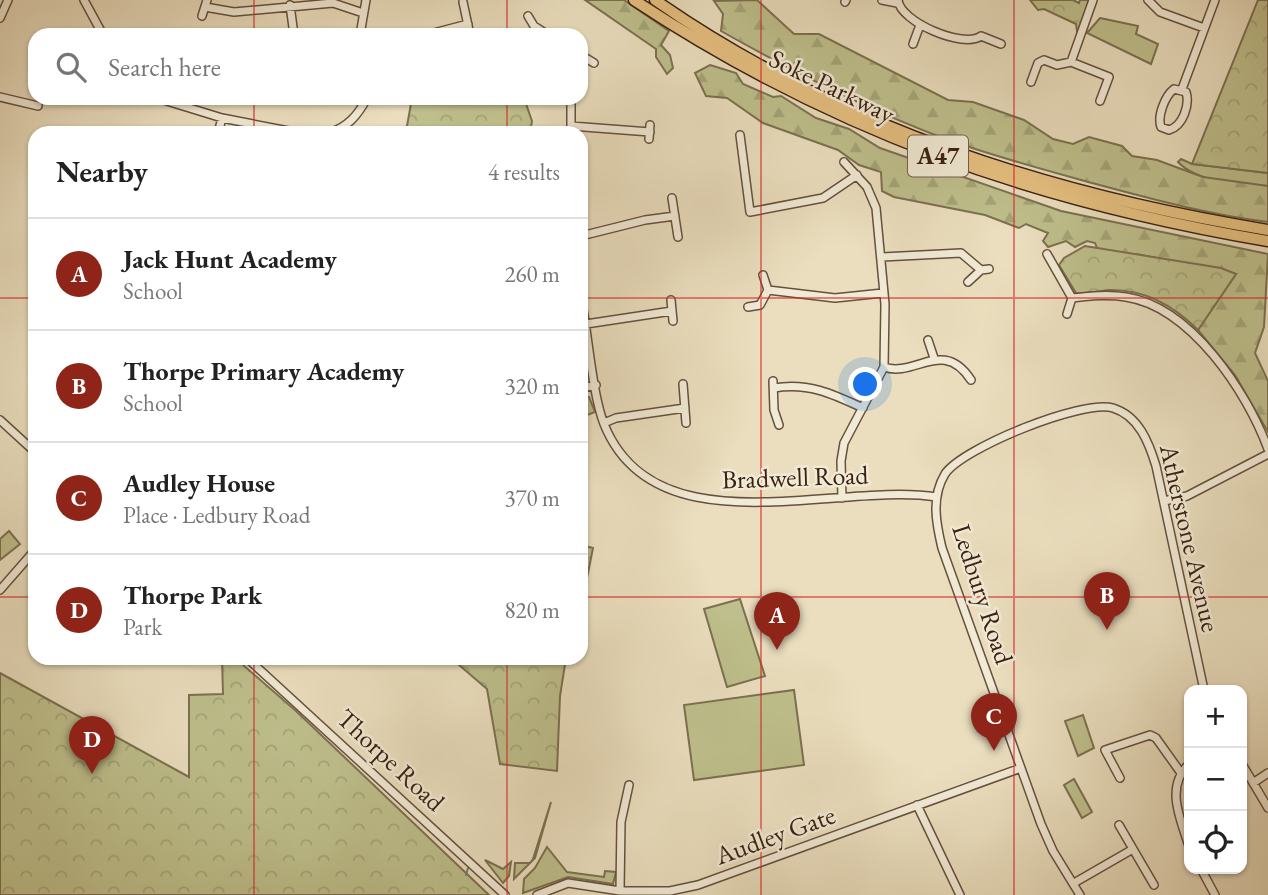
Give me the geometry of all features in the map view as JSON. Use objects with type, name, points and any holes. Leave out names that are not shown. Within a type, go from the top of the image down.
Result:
[{"type":"highway","name":"Soke Parkway","points":[[634,0],[758,75],[901,143],[1014,183],[1085,203],[1156,220],[1268,241]]},
{"type":"highway","name":"Soke Parkway","points":[[655,0],[786,77],[851,109],[937,144],[1020,173],[1101,196],[1268,230]]},
{"type":"street","points":[[0,18],[8,0]]},
{"type":"street","points":[[84,0],[99,28]]},
{"type":"street","points":[[361,28],[366,0]]},
{"type":"street","points":[[881,0],[897,2],[910,20],[920,25],[965,41],[975,41],[981,36],[1001,44]]},
{"type":"street","points":[[1071,62],[1094,0]]},
{"type":"street","points":[[1148,0],[1160,12],[1204,27]]},
{"type":"street","points":[[1182,89],[1174,89],[1168,94],[1159,119],[1165,130],[1174,129],[1180,124],[1188,100],[1182,89],[1215,0]]},
{"type":"street","points":[[463,2],[469,28]]},
{"type":"street","points":[[202,16],[206,3],[234,12],[334,3],[363,13]]},
{"type":"street","points":[[290,5],[293,28]]},
{"type":"street","points":[[528,16],[537,28]]},
{"type":"street","points":[[453,28],[468,24]]},
{"type":"street","points":[[913,44],[920,25]]},
{"type":"street","points":[[588,60],[594,63]]},
{"type":"street","points":[[1031,82],[1038,63],[1044,60],[1057,65],[1071,62],[1109,76],[1100,101]]},
{"type":"street","points":[[0,97],[28,104]]},
{"type":"street","points":[[34,105],[38,106]]},
{"type":"street","points":[[180,105],[222,118],[263,126]]},
{"type":"street","points":[[345,126],[358,115],[363,105]]},
{"type":"street","points":[[571,105],[571,126]]},
{"type":"street","points":[[220,126],[222,118]]},
{"type":"street","points":[[588,130],[650,132]]},
{"type":"street","points":[[740,135],[750,212],[823,198],[857,175]]},
{"type":"street","points":[[842,498],[841,461],[844,443],[884,368],[882,257],[876,208],[867,187],[844,162]]},
{"type":"street","points":[[671,198],[678,237]]},
{"type":"street","points":[[588,234],[645,220],[675,216]]},
{"type":"street","points":[[882,257],[961,253],[985,270],[968,282]]},
{"type":"street","points":[[1060,257],[1049,258],[1072,298],[1067,314]]},
{"type":"street","points":[[748,307],[760,305],[768,290],[763,275]]},
{"type":"street","points":[[768,290],[835,298],[883,293]]},
{"type":"street","points":[[1072,298],[1102,295],[1127,297],[1151,304],[1172,316],[1207,349],[1234,385],[1268,452],[1187,496],[1164,501]]},
{"type":"street","points":[[671,300],[673,321]]},
{"type":"street","points":[[588,324],[672,311]]},
{"type":"street","name":"Bradwell Road","points":[[588,336],[604,423],[612,439],[638,469],[663,487],[684,495],[744,503],[917,494],[937,498]]},
{"type":"street","points":[[928,340],[934,358]]},
{"type":"street","points":[[884,368],[896,371],[934,358],[963,368],[971,380]]},
{"type":"street","points":[[683,384],[686,423]]},
{"type":"street","points":[[779,425],[774,410],[774,385],[794,384],[825,390],[863,408]]},
{"type":"street","points":[[588,387],[596,386]]},
{"type":"street","name":"Atherstone Avenue","points":[[937,498],[948,471],[971,453],[1066,414],[1101,406],[1122,412],[1139,426],[1151,450],[1203,685]]},
{"type":"street","points":[[604,423],[685,408]]},
{"type":"street","points":[[0,420],[28,446]]},
{"type":"street","name":"Ledbury Road","points":[[937,498],[937,525],[942,548],[1020,768],[1053,851],[1080,895]]},
{"type":"street","points":[[0,590],[28,558]]},
{"type":"street","name":"Thorpe Road","points":[[255,665],[505,895]]},
{"type":"street","points":[[1120,778],[1105,750],[1150,735],[1156,738],[1181,773]]},
{"type":"street","name":"Audley Gate","points":[[537,895],[568,883],[620,891],[670,891],[698,885],[1020,768]]},
{"type":"street","points":[[1184,770],[1174,791],[1184,828]]},
{"type":"street","points":[[1247,773],[1268,808]]},
{"type":"street","points":[[1253,783],[1268,773]]},
{"type":"street","points":[[620,891],[621,822],[629,785]]},
{"type":"street","points":[[917,805],[960,895]]},
{"type":"street","points":[[1119,825],[1154,885]]},
{"type":"street","points":[[1074,883],[1133,849]]},
{"type":"street","points":[[1204,874],[1215,895]]},
{"type":"green space","points":[[585,0],[624,0],[669,31],[661,45],[670,55],[673,68],[667,74],[656,57],[656,49]]},
{"type":"green space","points":[[757,0],[794,34],[819,34],[948,100],[973,102],[1024,120],[1053,139],[1073,144],[1089,137],[1122,146],[1132,156],[1157,160],[1203,177],[1268,186],[1268,222],[1181,206],[1038,168],[962,145],[886,115],[802,75],[721,31],[723,14],[714,1]]},
{"type":"green space","points":[[1030,0],[1073,0],[1079,3],[1080,0],[1091,0],[1077,31],[1076,24],[1044,9],[1038,10]]},
{"type":"green space","points":[[1258,0],[1268,0],[1268,173],[1192,164]]},
{"type":"green space","points":[[1100,18],[1138,26],[1136,34],[1158,44],[1151,64],[1087,33]]},
{"type":"green space","points":[[710,65],[736,73],[743,84],[773,97],[781,96],[816,118],[849,129],[880,148],[1061,211],[1268,254],[1264,327],[1255,353],[1268,381],[1268,432],[1235,375],[1198,330],[1236,274],[1136,254],[1099,253],[1095,243],[1087,241],[1075,247],[1066,241],[1048,247],[1043,241],[1048,233],[1026,224],[1019,228],[985,215],[894,197],[882,191],[881,172],[859,165],[838,150],[763,123],[727,98],[706,96],[695,73]]},
{"type":"green space","points":[[411,105],[526,105],[532,121],[531,126],[407,126]]},
{"type":"green space","points":[[1181,159],[1192,164],[1268,173],[1268,186],[1208,179],[1187,169],[1178,162]]},
{"type":"green space","points":[[1085,246],[1221,268],[1236,274],[1198,330],[1169,307],[1134,292],[1109,290],[1076,293],[1059,265],[1064,258]]},
{"type":"green space","points":[[588,397],[589,397],[595,412],[588,415]]},
{"type":"green space","points":[[9,531],[20,544],[0,560],[0,539]]},
{"type":"green space","points":[[588,547],[593,548],[588,573]]},
{"type":"green space","points":[[740,599],[765,676],[727,687],[704,609]]},
{"type":"green space","points":[[222,665],[243,665],[296,711],[489,895],[0,895],[0,673],[189,777],[189,695],[223,694]]},
{"type":"green space","points":[[459,665],[565,665],[560,696],[557,771],[500,764],[487,689]]},
{"type":"green space","points":[[794,690],[804,765],[694,780],[684,705]]},
{"type":"green space","points":[[1083,715],[1094,748],[1078,756],[1065,721]]},
{"type":"green space","points":[[1074,779],[1092,812],[1082,818],[1064,785]]},
{"type":"green space","points":[[551,802],[535,858],[530,863],[533,859]]},
{"type":"green space","points":[[547,847],[567,872],[604,877],[605,871],[616,872],[613,884],[568,877],[523,893],[524,879],[535,868]]},
{"type":"green space","points":[[485,860],[503,869],[511,862],[509,876],[503,883]]},
{"type":"green space","points":[[515,863],[530,863],[514,879]]},
{"type":"waterway","points":[[466,875],[468,868]]},
{"type":"place","name":"Thorpe Primary Academy","points":[[1107,630]]},
{"type":"place","name":"Jack Hunt Academy","points":[[777,650]]},
{"type":"place","name":"Audley House","points":[[994,751]]},
{"type":"place","name":"Thorpe Park","points":[[92,774]]}]
